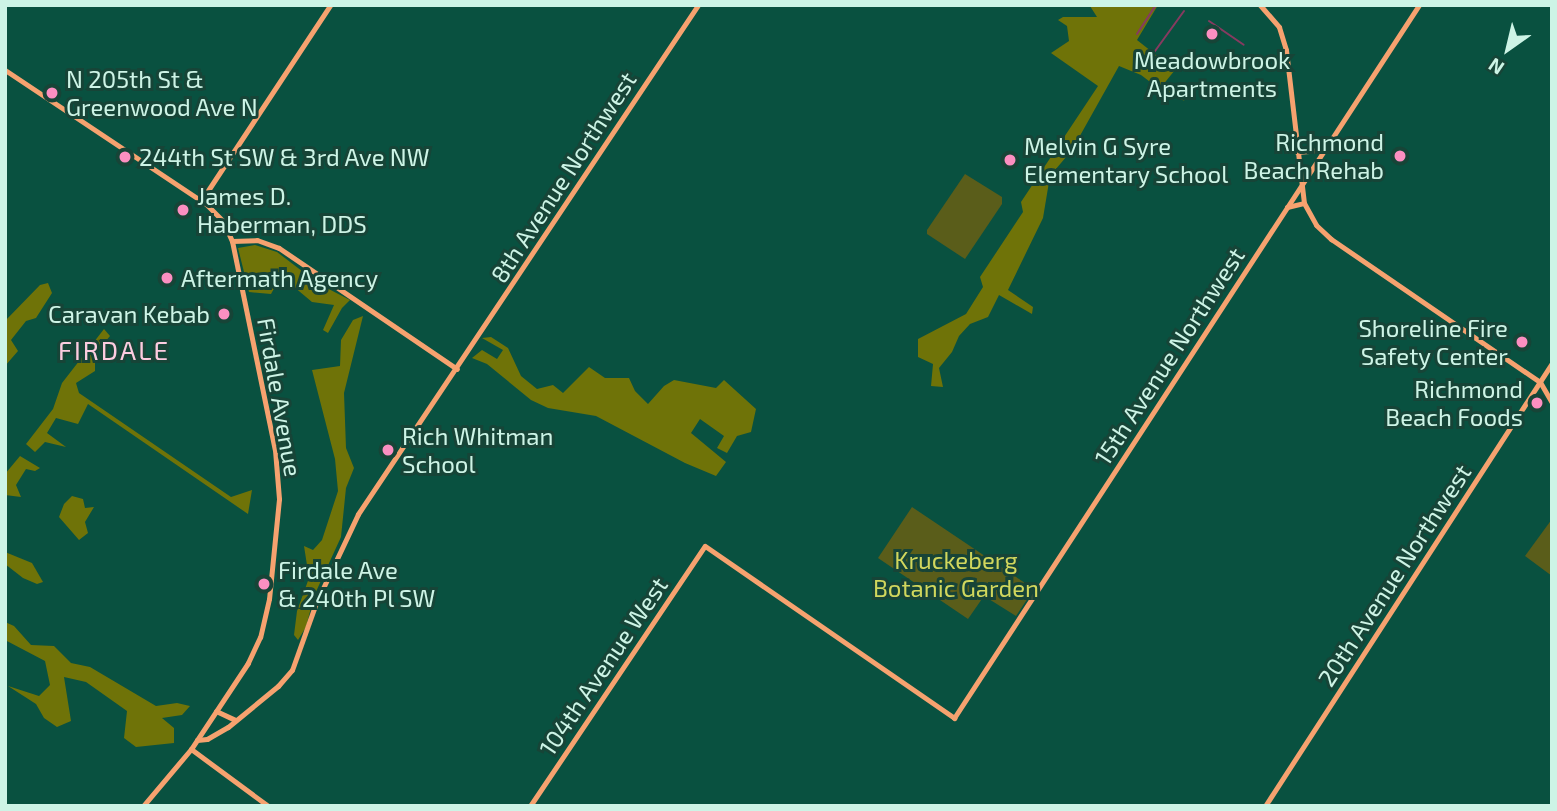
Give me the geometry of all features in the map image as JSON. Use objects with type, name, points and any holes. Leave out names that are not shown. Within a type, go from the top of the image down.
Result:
[{"type":"street","points":[[201,201],[330,5]]},
{"type":"street","name":"8th Avenue Northwest","points":[[197,740],[207,739],[237,719],[292,670],[316,603],[348,530],[698,5]]},
{"type":"street","points":[[1260,5],[1279,27],[1286,50],[1304,203],[1315,225],[1331,239],[1540,382],[1552,403]]},
{"type":"street","name":"15th Avenue Northwest","points":[[705,546],[945,715],[954,718],[1301,182],[1419,5]]},
{"type":"street","points":[[5,70],[201,201],[223,220],[232,241],[257,240],[279,248],[457,369]]},
{"type":"street","points":[[1297,152],[1322,150]]},
{"type":"street","points":[[1284,209],[1290,204],[1304,203]]},
{"type":"street","name":"Firdale Avenue","points":[[143,806],[191,749],[248,663],[265,621],[279,499],[275,450],[232,241]]},
{"type":"street","name":"20th Avenue Northwest","points":[[1265,806],[1552,363]]},
{"type":"street","name":"104th Avenue West","points":[[530,806],[705,546]]},
{"type":"street","points":[[216,711],[228,719],[237,719]]},
{"type":"street","points":[[191,749],[268,806]]},
{"type":"green space","points":[[965,174],[1002,197],[1002,204],[965,259],[927,234],[927,230]]},
{"type":"green space","name":"Kruckeberg Botanic Garden","points":[[912,507],[1034,589],[1016,616],[984,596],[968,619],[878,558]]},
{"type":"green space","points":[[1552,519],[1552,576],[1525,556]]},
{"type":"shaded area","points":[[1158,5],[1137,40],[1175,70],[1162,86],[1185,101],[1166,94],[1141,75],[1119,66],[1072,150],[1050,176],[1043,218],[1008,290],[1033,307],[1032,314],[999,295],[988,317],[970,324],[939,368],[943,387],[931,386],[933,364],[918,357],[918,339],[966,314],[983,287],[980,277],[1023,212],[1021,202],[1098,86],[1051,53],[1069,41],[1067,26],[1058,20],[1063,17],[1097,17],[1090,6]]},
{"type":"shaded area","points":[[255,245],[277,252],[319,284],[350,300],[342,308],[328,333],[323,330],[334,305],[312,302],[281,276],[271,294],[249,292],[238,248]]},
{"type":"shaded area","points":[[48,283],[52,293],[36,318],[26,321],[11,340],[18,351],[5,366],[5,321],[40,285]]},
{"type":"shaded area","points":[[363,316],[344,393],[346,448],[354,468],[346,488],[341,537],[314,596],[306,627],[298,640],[294,635],[297,611],[309,578],[304,546],[313,550],[322,540],[338,491],[335,459],[312,370],[340,366],[341,340],[353,320]]},
{"type":"shaded area","points":[[104,329],[110,336],[95,354],[95,371],[76,383],[79,393],[231,497],[252,490],[248,514],[88,404],[78,424],[56,418],[47,433],[66,447],[45,442],[35,452],[26,444],[53,409],[62,383]]},
{"type":"shaded area","points":[[491,337],[508,348],[521,376],[537,389],[553,385],[563,393],[589,367],[605,378],[629,378],[635,391],[648,404],[664,386],[674,380],[716,388],[724,380],[756,409],[751,432],[737,436],[727,453],[717,448],[724,436],[700,419],[691,433],[726,462],[716,476],[685,463],[596,416],[548,408],[531,400],[487,364],[472,358],[482,350],[497,359],[503,350],[482,338]]},
{"type":"shaded area","points":[[20,456],[40,468],[35,471],[26,469],[16,485],[21,497],[5,495],[5,474]]},
{"type":"shaded area","points":[[72,496],[83,499],[85,508],[94,507],[85,522],[88,533],[79,540],[59,517],[64,504]]},
{"type":"shaded area","points":[[5,552],[32,563],[43,582],[37,584],[23,578],[5,564]]},
{"type":"shaded area","points":[[5,622],[14,626],[31,645],[54,646],[71,663],[90,667],[156,706],[177,703],[190,706],[182,715],[162,718],[174,728],[174,743],[136,747],[124,738],[127,711],[86,682],[64,677],[71,721],[57,727],[44,718],[36,704],[8,686],[39,696],[50,685],[45,661],[5,640]]},
{"type":"waterway","points":[[1137,34],[1156,5]]},
{"type":"waterway","points":[[1150,58],[1184,11]]},
{"type":"waterway","points":[[1209,21],[1244,45]]},
{"type":"place","name":"Meadowbrook Apartments","points":[[1212,34]]},
{"type":"place","name":"N 205th St & Greenwood Ave N","points":[[52,93]]},
{"type":"place","name":"Richmond Beach Rehab","points":[[1400,156]]},
{"type":"place","name":"244th St SW & 3rd Ave NW","points":[[125,157]]},
{"type":"place","name":"Melvin G Syre Elementary School","points":[[1010,160]]},
{"type":"place","name":"James D. Haberman, DDS","points":[[183,210]]},
{"type":"place","name":"Aftermath Agency","points":[[167,278]]},
{"type":"place","name":"Caravan Kebab","points":[[224,314]]},
{"type":"place","name":"Shoreline Fire Safety Center","points":[[1522,342]]},
{"type":"place","name":"Richmond Beach Foods","points":[[1537,403]]},
{"type":"place","name":"Rich Whitman School","points":[[388,450]]},
{"type":"place","name":"Firdale Ave & 240th Pl SW","points":[[264,584]]},
{"type":"district","name":"FIRDALE","points":[[114,350]]}]
